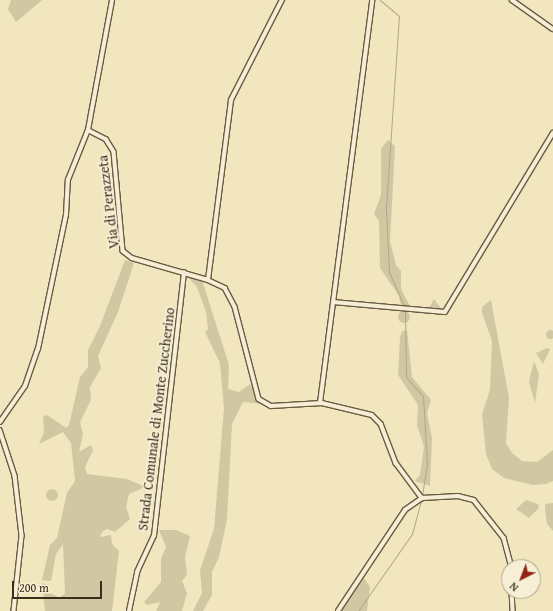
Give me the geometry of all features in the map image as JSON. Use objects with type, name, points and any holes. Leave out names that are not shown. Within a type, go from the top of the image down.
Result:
[{"type":"street","points":[[0,422],[25,386],[33,365],[66,215],[69,176],[88,130],[112,0]]},
{"type":"street","points":[[208,280],[231,100],[282,0]]},
{"type":"street","points":[[320,403],[372,0]]},
{"type":"street","points":[[512,0],[553,29]]},
{"type":"street","name":"Via di Perazzeta","points":[[88,130],[106,139],[114,152],[123,251],[132,258],[208,280],[224,288],[233,300],[259,399],[273,406],[320,403],[363,411],[377,419],[396,464],[422,498]]},
{"type":"street","points":[[333,302],[445,312],[553,133]]},
{"type":"street","name":"Strada Comunale di Monte Zuccherino","points":[[129,611],[137,572],[154,537],[184,273]]},
{"type":"street","points":[[0,430],[15,476],[22,536],[14,611]]},
{"type":"street","points":[[338,611],[406,510],[422,498],[458,496],[474,500],[504,538],[510,559]]},
{"type":"street","points":[[512,599],[512,611]]},
{"type":"shaded area","points":[[11,0],[42,0],[16,22],[8,9]]},
{"type":"shaded area","points":[[388,140],[395,146],[390,241],[396,265],[401,271],[401,289],[410,306],[429,308],[434,299],[442,310],[401,307],[399,296],[380,268],[379,221],[374,214],[381,195],[381,149]]},
{"type":"shaded area","points":[[125,260],[134,263],[118,312],[98,356],[101,368],[90,387],[91,400],[80,422],[83,434],[79,452],[91,445],[93,450],[85,467],[87,474],[127,479],[145,487],[129,494],[126,507],[130,519],[115,532],[107,529],[102,532],[100,537],[111,535],[112,544],[119,551],[112,611],[45,611],[42,583],[48,585],[50,593],[60,598],[65,593],[63,544],[56,554],[51,581],[42,580],[50,545],[57,538],[67,493],[75,481],[71,443],[63,432],[39,444],[44,432],[43,417],[47,415],[66,428],[69,425],[80,377],[88,367],[88,350],[100,326]]},
{"type":"shaded area","points":[[188,277],[202,280],[229,365],[228,389],[239,392],[250,384],[262,404],[243,402],[232,424],[227,519],[219,557],[212,572],[212,595],[203,611],[193,611],[202,593],[200,570],[214,529],[224,408],[220,363],[205,332],[208,329],[206,312],[197,287]]},
{"type":"shaded area","points":[[491,300],[509,398],[506,443],[512,453],[522,461],[537,462],[553,450],[553,481],[546,484],[533,485],[504,478],[492,469],[486,454],[482,414],[490,390],[492,341],[482,313],[482,307]]},
{"type":"shaded area","points":[[402,311],[406,311],[410,317],[406,323],[402,323],[398,319],[398,315]]},
{"type":"shaded area","points":[[550,329],[555,334],[550,339],[545,334]]},
{"type":"shaded area","points":[[407,330],[412,377],[431,400],[427,413],[432,438],[430,486],[415,481],[420,475],[424,447],[417,425],[418,405],[398,375],[400,337],[402,331]]},
{"type":"shaded area","points":[[547,348],[550,349],[543,364],[536,353]]},
{"type":"shaded area","points":[[534,361],[539,374],[535,403],[529,382]]},
{"type":"shaded area","points":[[50,489],[54,489],[58,495],[54,501],[50,501],[46,497],[46,493]]},
{"type":"shaded area","points":[[526,500],[538,504],[539,508],[529,518],[516,509]]},
{"type":"shaded area","points":[[553,503],[553,531],[547,524],[545,504]]},
{"type":"shaded area","points":[[159,530],[176,530],[190,536],[185,557],[187,575],[182,581],[187,593],[182,611],[156,611],[160,602],[147,605],[144,602],[161,582],[161,559],[166,547]]},
{"type":"shaded area","points":[[364,578],[370,587],[367,611],[340,611]]},
{"type":"waterway","points":[[380,0],[399,16],[386,209],[389,272],[405,308]]},
{"type":"waterway","points":[[405,311],[406,377],[423,396],[427,464],[422,497]]},
{"type":"waterway","points":[[358,611],[412,534],[421,500]]}]
